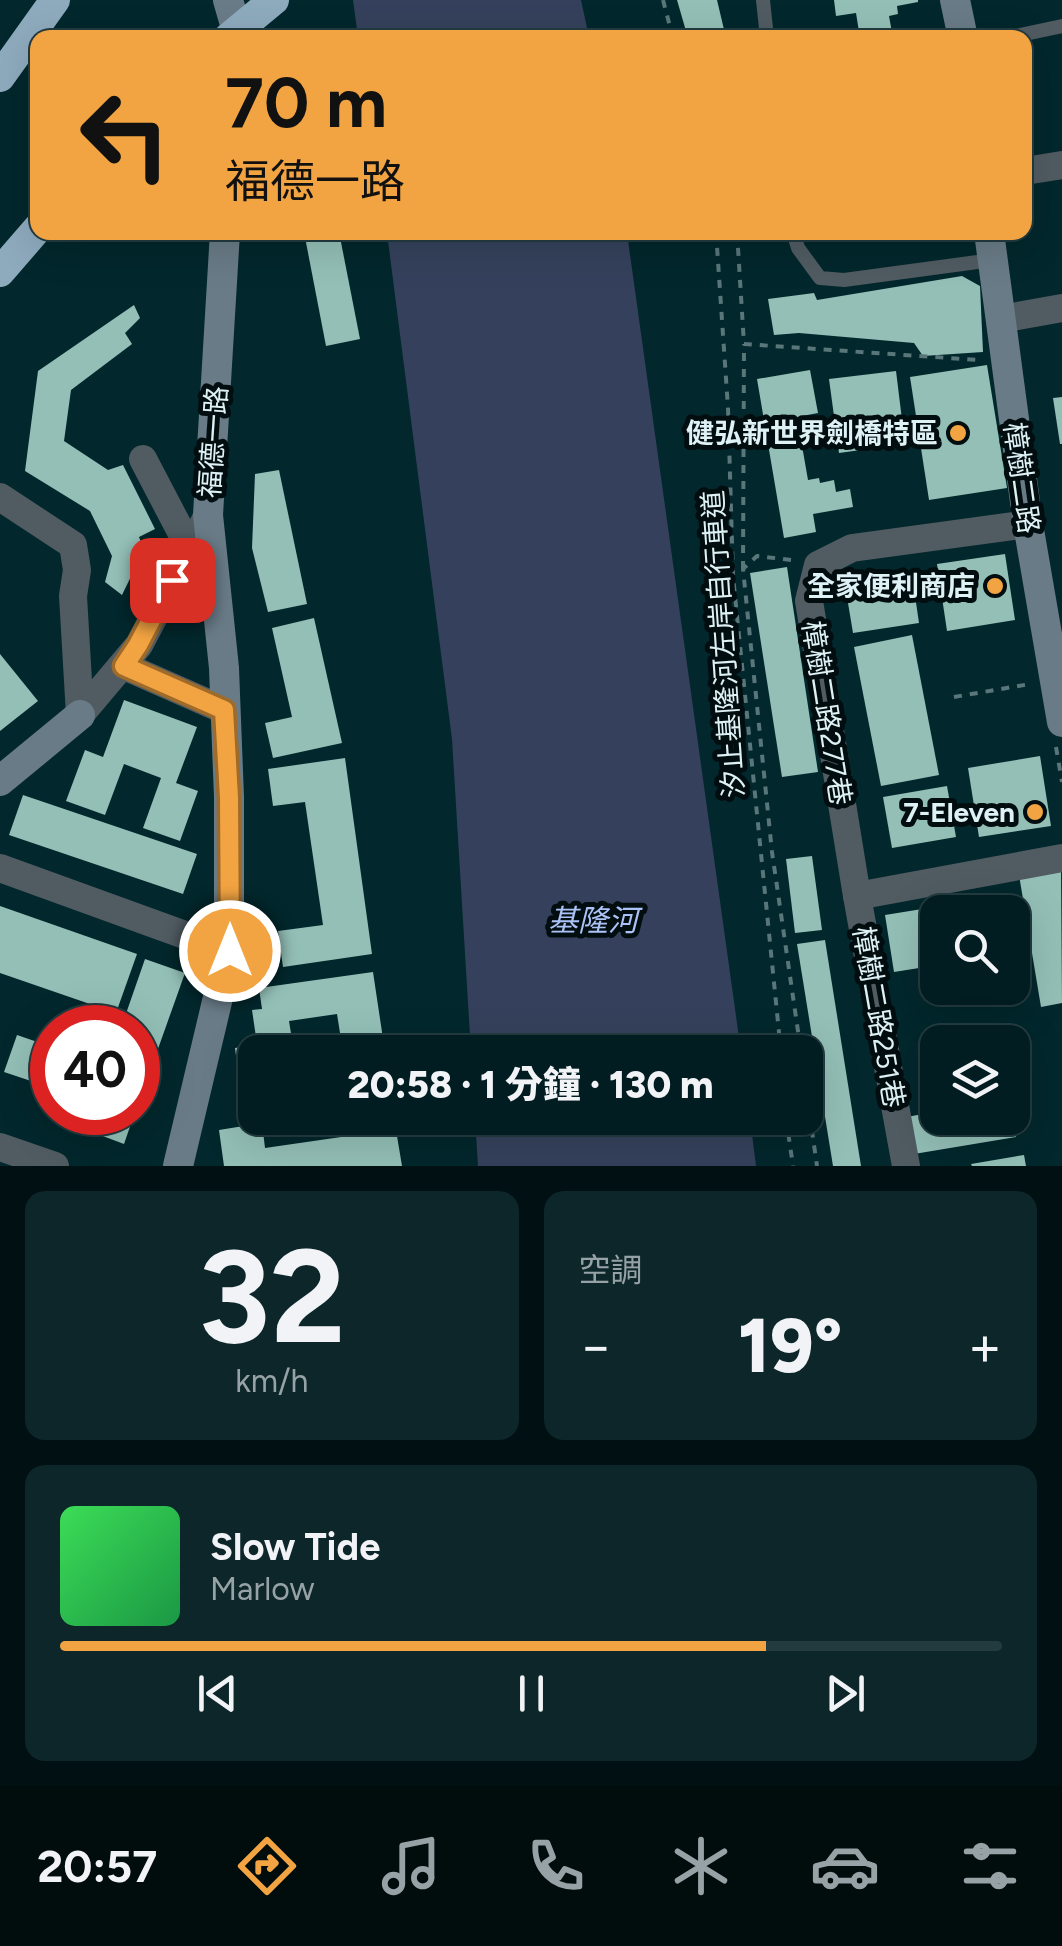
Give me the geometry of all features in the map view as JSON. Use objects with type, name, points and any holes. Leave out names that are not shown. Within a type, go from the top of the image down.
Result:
[{"type":"highway","points":[[238,30],[274,0]]},
{"type":"highway","points":[[33,30],[50,5]]},
{"type":"highway","points":[[0,77],[30,34]]},
{"type":"highway","points":[[0,272],[30,237]]},
{"type":"street","points":[[228,0],[237,30]]},
{"type":"street","points":[[955,0],[961,30]]},
{"type":"street","points":[[1032,169],[1062,165]]},
{"type":"street","name":"福德一路","points":[[178,1166],[230,951],[229,798],[222,652],[208,515],[225,240]]},
{"type":"street","name":"樟樹二路","points":[[991,246],[1028,524],[1062,722]]},
{"type":"street","points":[[1001,319],[1062,308]]},
{"type":"street","points":[[143,459],[188,547]]},
{"type":"street","points":[[0,497],[73,545],[80,715]]},
{"type":"street","points":[[0,781],[80,715],[124,666],[208,515]]},
{"type":"street","name":"樟樹二路277巷","points":[[856,896],[809,601],[818,565],[852,548],[1028,524]]},
{"type":"street","points":[[124,666],[224,710]]},
{"type":"street","name":"樟樹二路251巷","points":[[906,1166],[856,896],[1062,858]]},
{"type":"street","points":[[0,868],[230,951]]},
{"type":"street","points":[[0,1148],[56,1166]]},
{"type":"lane","points":[[763,0],[766,30]]},
{"type":"lane","points":[[1032,32],[1062,26]]},
{"type":"lane","points":[[796,240],[820,278],[844,280],[991,246]]},
{"type":"path","points":[[663,0],[671,30]]},
{"type":"path","name":"汐止基隆河左岸自行車道","points":[[717,240],[734,576],[779,1035]]},
{"type":"path","points":[[739,240],[744,344],[743,569],[772,852],[799,1035]]},
{"type":"path","points":[[744,344],[1007,362]]},
{"type":"path","points":[[743,569],[757,556],[792,560],[803,567]]},
{"type":"path","points":[[954,697],[1032,684]]},
{"type":"path","points":[[788,1135],[793,1166]]},
{"type":"path","points":[[813,1135],[817,1166]]},
{"type":"water","points":[[353,0],[581,0],[587,30],[357,30]]},
{"type":"water","name":"基隆河","points":[[388,240],[628,240],[739,1035],[470,1035],[452,739]]},
{"type":"water","points":[[476,1135],[752,1135],[756,1166],[478,1166]]},
{"type":"building","points":[[677,0],[717,0],[724,30],[686,30]]},
{"type":"building","points":[[834,0],[918,0],[897,6],[898,14],[889,16],[892,30],[859,30],[856,13],[836,16]]},
{"type":"building","points":[[306,240],[341,240],[360,339],[326,346]]},
{"type":"building","points":[[962,276],[980,286],[983,352],[923,356],[914,343],[799,333],[774,335],[768,299],[814,293],[817,300]]},
{"type":"building","points":[[134,305],[140,318],[125,333],[132,344],[71,390],[64,441],[108,470],[123,465],[155,529],[139,537],[144,550],[122,595],[105,582],[112,556],[90,511],[25,471],[38,371]]},
{"type":"building","name":"健弘新世界劍橋特區","points":[[987,365],[1007,488],[929,500],[910,377]]},
{"type":"building","points":[[810,370],[818,413],[797,417],[808,480],[834,480],[836,492],[850,489],[853,507],[813,514],[816,532],[784,538],[757,379]]},
{"type":"building","points":[[896,371],[905,444],[839,453],[829,379]]},
{"type":"building","points":[[1062,397],[1062,444],[1060,444],[1053,398]]},
{"type":"building","points":[[279,470],[307,604],[268,612],[252,548],[255,474]]},
{"type":"building","points":[[1005,554],[1015,620],[947,631],[937,564]]},
{"type":"building","points":[[787,567],[818,772],[782,777],[750,573]]},
{"type":"building","points":[[912,575],[919,623],[853,633],[845,585]]},
{"type":"building","points":[[314,618],[342,743],[273,758],[265,723],[292,717],[272,628]]},
{"type":"building","points":[[912,635],[939,775],[881,786],[854,647]]},
{"type":"building","points":[[0,654],[38,701],[0,731]]},
{"type":"building","points":[[124,700],[197,727],[176,783],[198,791],[180,841],[143,828],[161,778],[124,764],[105,815],[66,801],[85,750],[103,757]]},
{"type":"building","points":[[1040,756],[1051,826],[979,837],[968,768]]},
{"type":"building","points":[[345,758],[372,954],[283,967],[278,931],[323,925],[305,802],[273,806],[268,769]]},
{"type":"building","points":[[947,786],[956,837],[892,848],[883,797]]},
{"type":"building","points":[[23,795],[197,854],[183,894],[9,835]]},
{"type":"building","points":[[812,856],[822,930],[795,933],[786,859]]},
{"type":"building","points":[[1061,868],[1062,1003],[1041,1007],[1030,941],[1030,895],[1022,895],[1019,875]]},
{"type":"building","points":[[0,906],[137,954],[119,1005],[93,1005],[0,973]]},
{"type":"building","points":[[920,909],[920,968],[894,972],[885,915]]},
{"type":"building","points":[[825,940],[861,1166],[833,1166],[823,1104],[823,1035],[812,1035],[797,944]]},
{"type":"building","points":[[145,959],[185,973],[160,1043],[160,1005],[129,1005]]},
{"type":"building","points":[[373,972],[382,1035],[340,1035],[337,1014],[289,1021],[291,1035],[256,1035],[252,1010],[262,1009],[259,988]]},
{"type":"building","points":[[17,1035],[30,1039],[30,1081],[4,1072]]},
{"type":"building","points":[[920,1114],[920,1135],[1016,1137],[914,1154],[907,1117]]},
{"type":"building","points":[[238,1127],[238,1135],[263,1135],[265,1148],[355,1135],[397,1135],[402,1166],[224,1166],[219,1130]]},
{"type":"building","points":[[100,1135],[127,1135],[124,1144]]},
{"type":"building","points":[[1024,1155],[1026,1166],[971,1164]]},
{"type":"place","name":"健弘新世界劍橋特區","points":[[958,433]]},
{"type":"place","name":"全家便利商店","points":[[995,586]]},
{"type":"place","name":"7-Eleven","points":[[1035,812]]},
{"type":"route","points":[[172,580],[124,666],[224,710],[230,951]]}]
